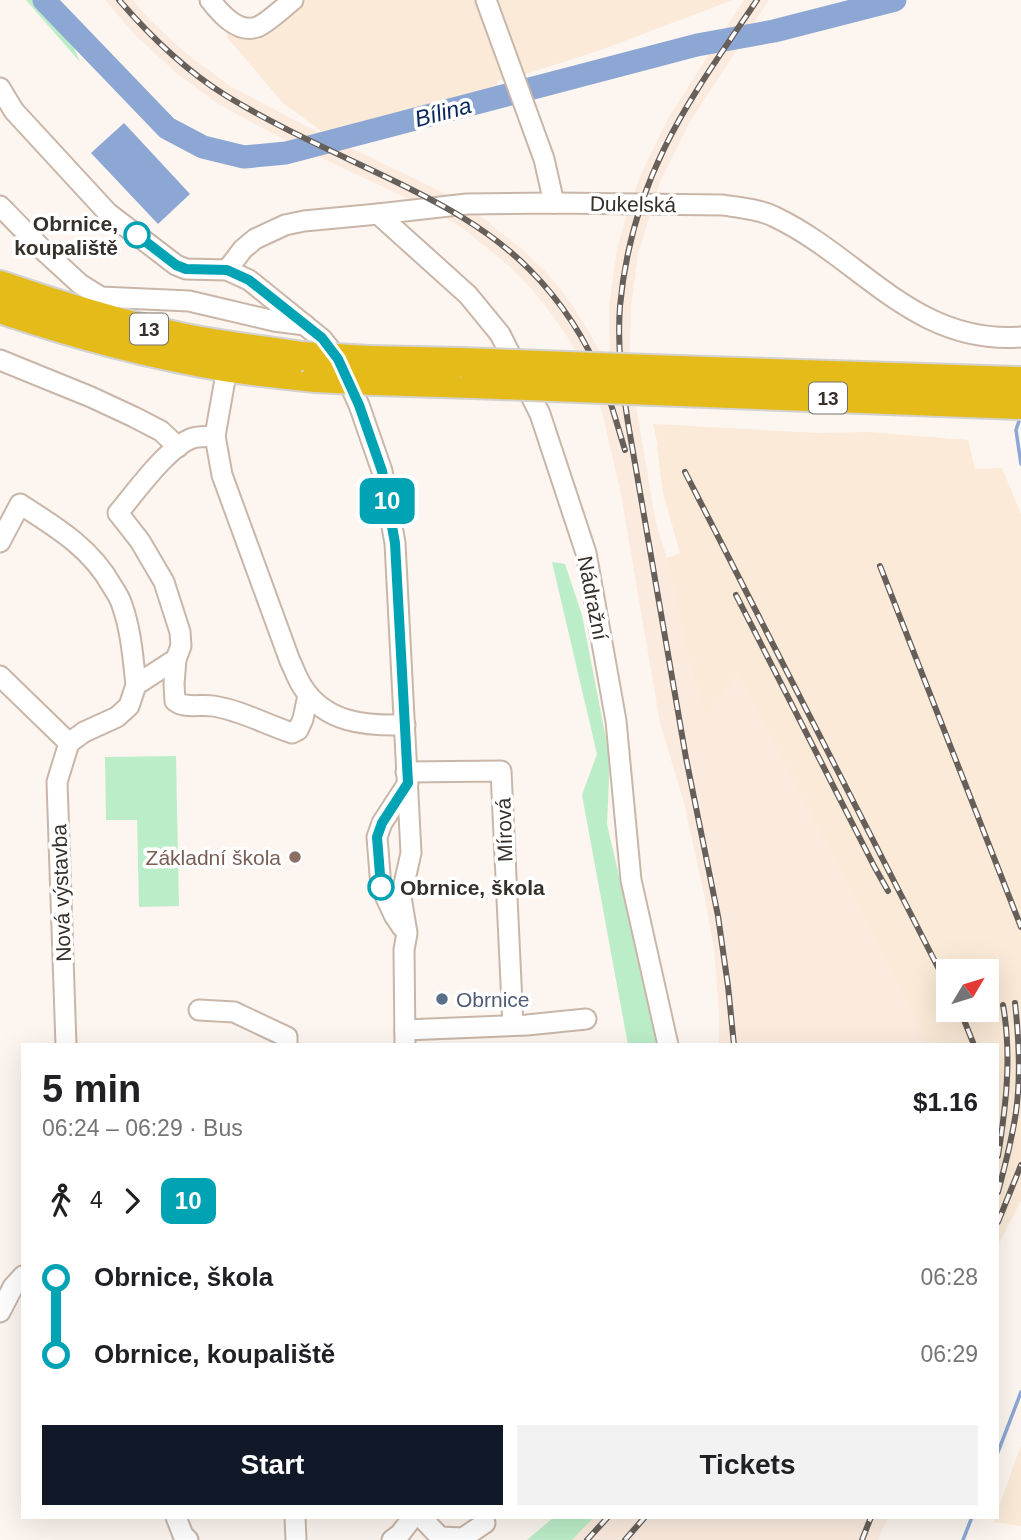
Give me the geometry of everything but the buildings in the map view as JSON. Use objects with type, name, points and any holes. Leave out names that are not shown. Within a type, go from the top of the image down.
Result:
[{"type":"highway","name":"13","points":[[0,285],[111,320],[309,367]]},
{"type":"highway","name":"13","points":[[0,309],[127,347],[227,368],[309,367],[975,392],[1021,405]]},
{"type":"highway","name":"13","points":[[975,392],[1021,382]]},
{"type":"street","points":[[210,0],[222,15],[247,28],[257,27],[293,0]]},
{"type":"street","points":[[486,0],[544,159],[554,202]]},
{"type":"street","points":[[0,88],[14,111],[108,213],[176,265],[186,269],[227,270],[249,280],[322,338],[338,359],[359,405],[382,471],[395,543],[411,853],[401,897],[405,1037],[586,1019]]},
{"type":"street","name":"Dukelská","points":[[227,270],[243,249],[255,239],[285,225],[304,221],[467,204],[554,202],[723,205],[773,215],[810,238],[906,307],[952,328],[981,336],[1015,337]]},
{"type":"street","points":[[0,206],[80,284],[101,297],[189,301],[306,326]]},
{"type":"street","name":"Nádražní","points":[[378,214],[468,295],[500,334],[540,414],[586,553],[616,721],[631,880],[668,1043]]},
{"type":"street","points":[[0,360],[134,417],[161,431],[178,447]]},
{"type":"street","points":[[227,368],[215,436],[222,475],[300,684],[320,706],[333,715],[352,722],[377,726],[405,725]]},
{"type":"street","points":[[215,436],[193,439],[178,447],[118,513],[140,541],[164,582],[180,632],[175,701],[180,705],[212,705],[292,733],[298,730],[303,719],[309,695]]},
{"type":"street","points":[[0,542],[20,504],[61,530],[87,552],[104,570],[122,603],[136,685],[129,706],[117,717],[84,732],[69,743],[0,676]]},
{"type":"street","points":[[136,685],[176,659]]},
{"type":"street","name":"Nová výstavba","points":[[66,1043],[57,782],[69,743]]},
{"type":"street","name":"Mírová","points":[[407,778],[501,771],[513,1025]]},
{"type":"street","points":[[401,921],[381,887],[377,837],[407,778]]},
{"type":"street","points":[[199,1010],[234,1012],[287,1037],[287,1043]]},
{"type":"street","points":[[0,1312],[13,1287],[21,1278]]},
{"type":"street","points":[[177,1519],[188,1540]]},
{"type":"street","points":[[295,1519],[296,1540]]},
{"type":"street","points":[[392,1540],[411,1519]]},
{"type":"street","points":[[423,1519],[440,1537],[463,1538],[484,1527]]},
{"type":"shaded area","points":[[105,0],[133,0],[150,20],[188,55],[230,86],[450,196],[477,213],[547,273],[571,303],[610,370],[609,306],[617,249],[641,174],[670,115],[744,0],[769,0],[688,125],[660,182],[638,254],[631,307],[632,382],[656,524],[667,558],[687,656],[707,717],[738,674],[925,1043],[719,1043],[714,949],[684,803],[660,723],[621,494],[602,412],[586,369],[570,341],[531,288],[465,230],[440,214],[294,145],[218,104],[175,72],[134,34]]},
{"type":"shaded area","points":[[281,0],[733,0],[595,52],[497,81],[498,94],[327,135],[283,103],[226,36]]},
{"type":"shaded area","points":[[653,424],[818,433],[868,432],[968,440],[975,469],[1002,468],[1021,515],[1021,1201],[999,1243],[999,1043],[925,1043],[738,674],[707,718],[687,656],[667,558],[680,553],[663,493]]},
{"type":"shaded area","points":[[1021,1445],[1021,1526],[993,1522],[994,1519],[999,1519],[999,1507]]},
{"type":"shaded area","points":[[592,1519],[887,1519],[878,1540],[572,1540]]},
{"type":"green space","points":[[26,0],[54,0],[80,62]]},
{"type":"green space","points":[[552,562],[565,564],[582,615],[610,759],[607,824],[656,1043],[628,1043],[582,795],[597,754]]},
{"type":"green space","points":[[176,756],[179,906],[139,907],[137,820],[106,820],[105,757]]},
{"type":"green space","points":[[552,1519],[592,1519],[572,1540],[527,1540]]},
{"type":"water","points":[[124,123],[190,194],[158,224],[91,153]]},
{"type":"waterway","name":"Bílina","points":[[44,0],[167,128],[203,147],[244,157],[286,153],[697,45],[774,31],[895,0]]},
{"type":"waterway","points":[[1021,415],[1016,430],[1021,464]]},
{"type":"waterway","points":[[999,1449],[1021,1392]]},
{"type":"waterway","points":[[963,1540],[971,1519]]},
{"type":"railway","points":[[119,0],[169,52],[225,95],[285,128],[443,206],[479,228],[513,254],[552,294],[581,337],[604,384],[625,450]]},
{"type":"railway","points":[[734,1043],[718,916],[686,758],[628,423],[619,321],[622,286],[630,246],[655,168],[696,92],[757,0]]},
{"type":"railway","points":[[685,472],[936,964]]},
{"type":"railway","points":[[880,566],[1021,927]]},
{"type":"railway","points":[[736,595],[888,891]]},
{"type":"railway","points":[[999,1188],[1018,1098],[1019,1058],[1015,1003]]},
{"type":"railway","points":[[999,1148],[1007,1081],[1003,1005]]},
{"type":"railway","points":[[965,1022],[973,1043]]},
{"type":"railway","points":[[999,1220],[1021,1165]]},
{"type":"railway","points":[[587,1540],[606,1519]]},
{"type":"railway","points":[[625,1540],[643,1519]]},
{"type":"railway","points":[[862,1540],[870,1519]]},
{"type":"bus line","name":"10","points":[[137,235],[176,265],[186,269],[227,270],[249,280],[322,338],[348,378],[370,434],[382,471],[395,543],[408,783],[382,823],[377,837],[381,887]]},
{"type":"place","name":"Obrnice, koupaliště","points":[[137,235]]},
{"type":"place","name":"Základní škola","points":[[295,857]]},
{"type":"place","name":"Obrnice, škola","points":[[381,887]]},
{"type":"place","name":"Obrnice","points":[[442,999]]}]
